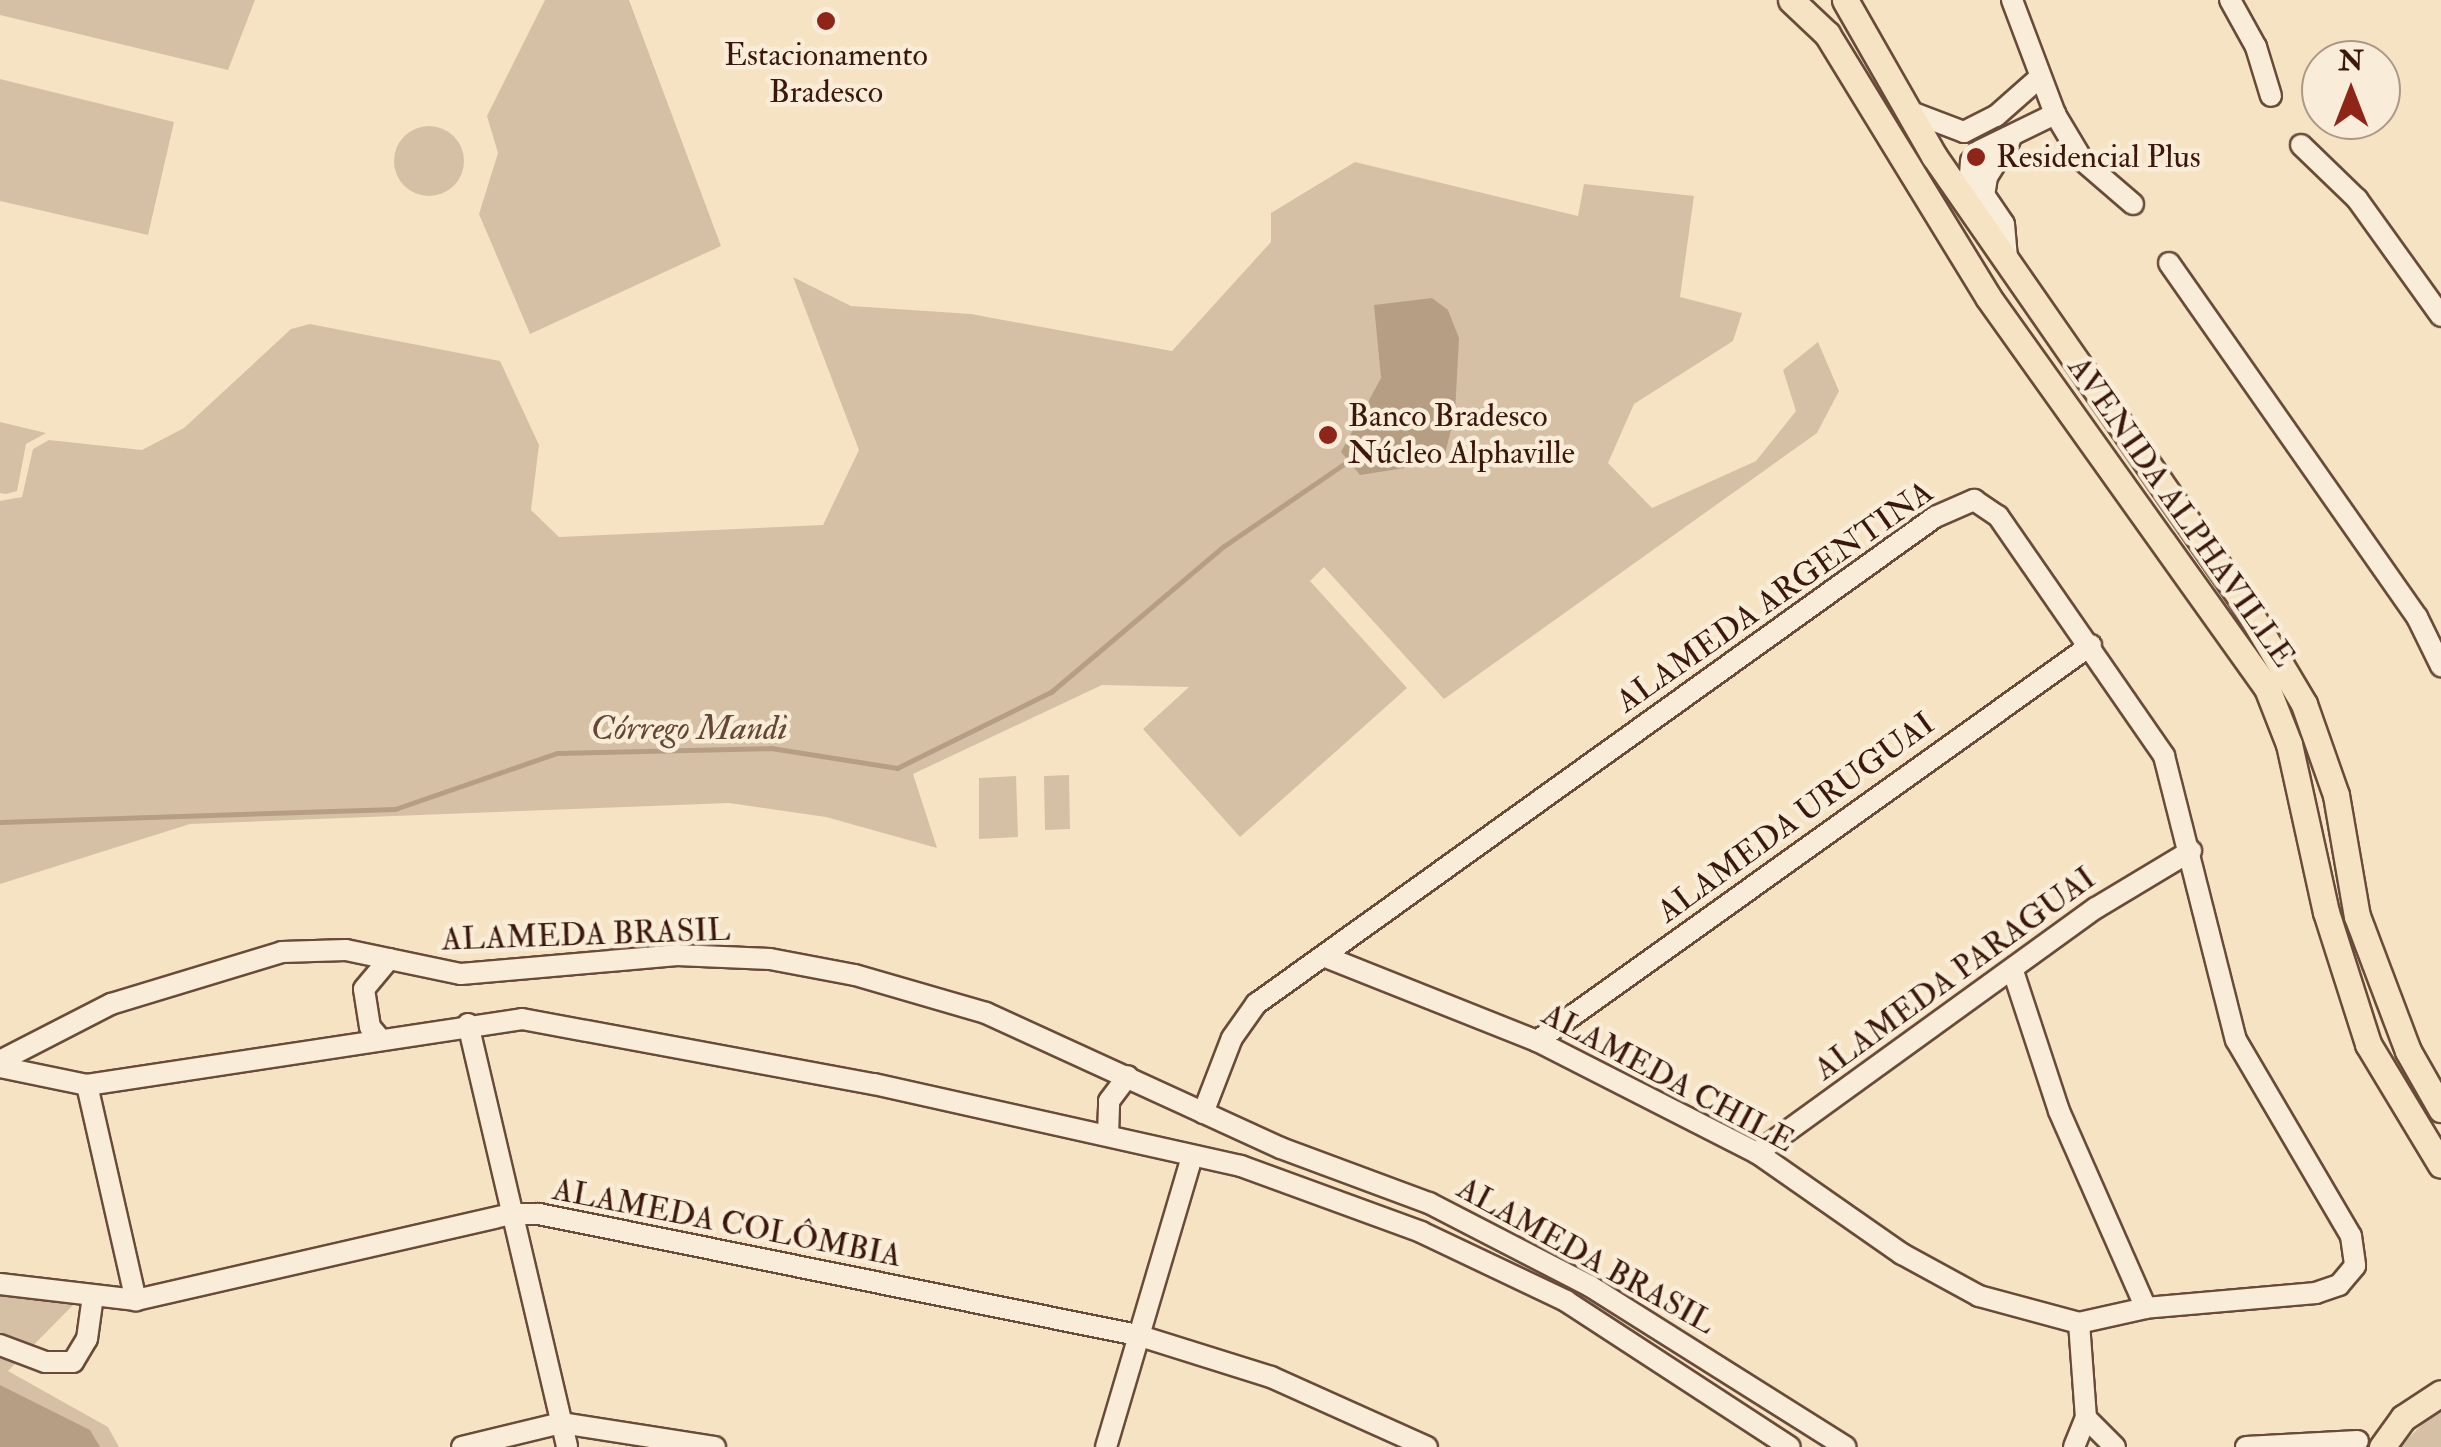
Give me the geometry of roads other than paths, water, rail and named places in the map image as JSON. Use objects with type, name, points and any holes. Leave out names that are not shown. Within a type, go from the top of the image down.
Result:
[{"type":"main road","name":"AVENIDA ALPHAVILLE","points":[[1791,0],[1828,34],[1972,274],[2267,688],[2290,744],[2326,912],[2368,1044],[2441,1166]]},
{"type":"main road","name":"AVENIDA ALPHAVILLE","points":[[1845,0],[1906,110],[2242,600],[2304,704],[2336,795],[2357,916],[2408,1051],[2441,1109]]},
{"type":"main road","points":[[1972,274],[1994,271],[2008,258]]},
{"type":"main road","points":[[2359,1445],[2440,1392]]},
{"type":"street","points":[[2012,0],[2031,38],[2054,114],[2082,161],[2132,204]]},
{"type":"street","points":[[2230,0],[2256,47],[2272,96]]},
{"type":"street","points":[[1906,110],[1964,132],[2002,110],[2040,78]]},
{"type":"street","points":[[2002,110],[2014,138]]},
{"type":"street","points":[[2008,258],[2004,224],[1970,174],[1975,156],[2054,114]]},
{"type":"street","points":[[1984,196],[1987,176],[2014,138]]},
{"type":"street","points":[[2301,145],[2357,199],[2441,316]]},
{"type":"street","points":[[2169,263],[2417,616],[2441,666]]},
{"type":"street","name":"ALAMEDA ARGENTINA","points":[[1203,1113],[1232,1038],[1256,1004],[1962,502],[1981,503],[1998,516],[2091,645],[2164,756],[2191,852],[2217,983],[2236,1040],[2351,1236],[2355,1266],[2340,1285],[2316,1293],[2146,1308],[2078,1323]]},
{"type":"street","name":"ALAMEDA URUGUAI","points":[[1537,1041],[2091,645]]},
{"type":"street","name":"ALAMEDA PARAGUAI","points":[[1757,1153],[2096,908],[2191,852]]},
{"type":"street","name":"ALAMEDA BRASIL","points":[[0,1064],[111,1004],[206,970],[314,950],[389,959],[462,974],[609,958],[770,959],[855,975],[986,1013],[1281,1148],[1428,1203],[1512,1244],[1846,1447]]},
{"type":"street","name":"ALAMEDA CHILE","points":[[1326,956],[1537,1041],[1757,1153],[1944,1279],[2078,1323]]},
{"type":"street","points":[[381,1040],[370,1027],[364,989],[389,959]]},
{"type":"street","points":[[2013,971],[2058,1111],[2146,1308]]},
{"type":"street","name":"ALAMEDA BRASIL","points":[[0,1064],[87,1085],[468,1024],[522,1019],[585,1027],[1108,1135],[1274,1176],[1422,1232],[1566,1301],[1790,1447]]},
{"type":"street","points":[[468,1024],[567,1447]]},
{"type":"street","points":[[1108,1135],[1109,1100],[1128,1076]]},
{"type":"street","points":[[87,1085],[136,1300]]},
{"type":"street","points":[[1274,1176],[1281,1148]]},
{"type":"street","points":[[1106,1447],[1192,1157]]},
{"type":"street","name":"ALAMEDA COLÔMBIA","points":[[0,1284],[136,1300],[513,1214],[648,1234],[1136,1336],[1271,1377],[1427,1447]]},
{"type":"street","points":[[0,1345],[46,1362],[74,1362],[87,1338],[92,1296]]},
{"type":"street","points":[[2074,1447],[2086,1418],[2078,1323]]},
{"type":"street","points":[[2086,1418],[2115,1447]]},
{"type":"street","points":[[462,1447],[561,1422],[715,1447]]},
{"type":"street","points":[[2246,1447],[2359,1445]]},
{"type":"waterway","name":"Córrego Mandi","points":[[0,822],[395,809],[557,753],[771,748],[897,768],[1051,692],[1224,546],[1348,461]]},
{"type":"place","name":"Estacionamento Bradesco","points":[[826,21]]},
{"type":"place","name":"Residencial Plus","points":[[1976,157]]},
{"type":"place","name":"Banco Bradesco Núcleo Alphaville","points":[[1328,435]]}]
